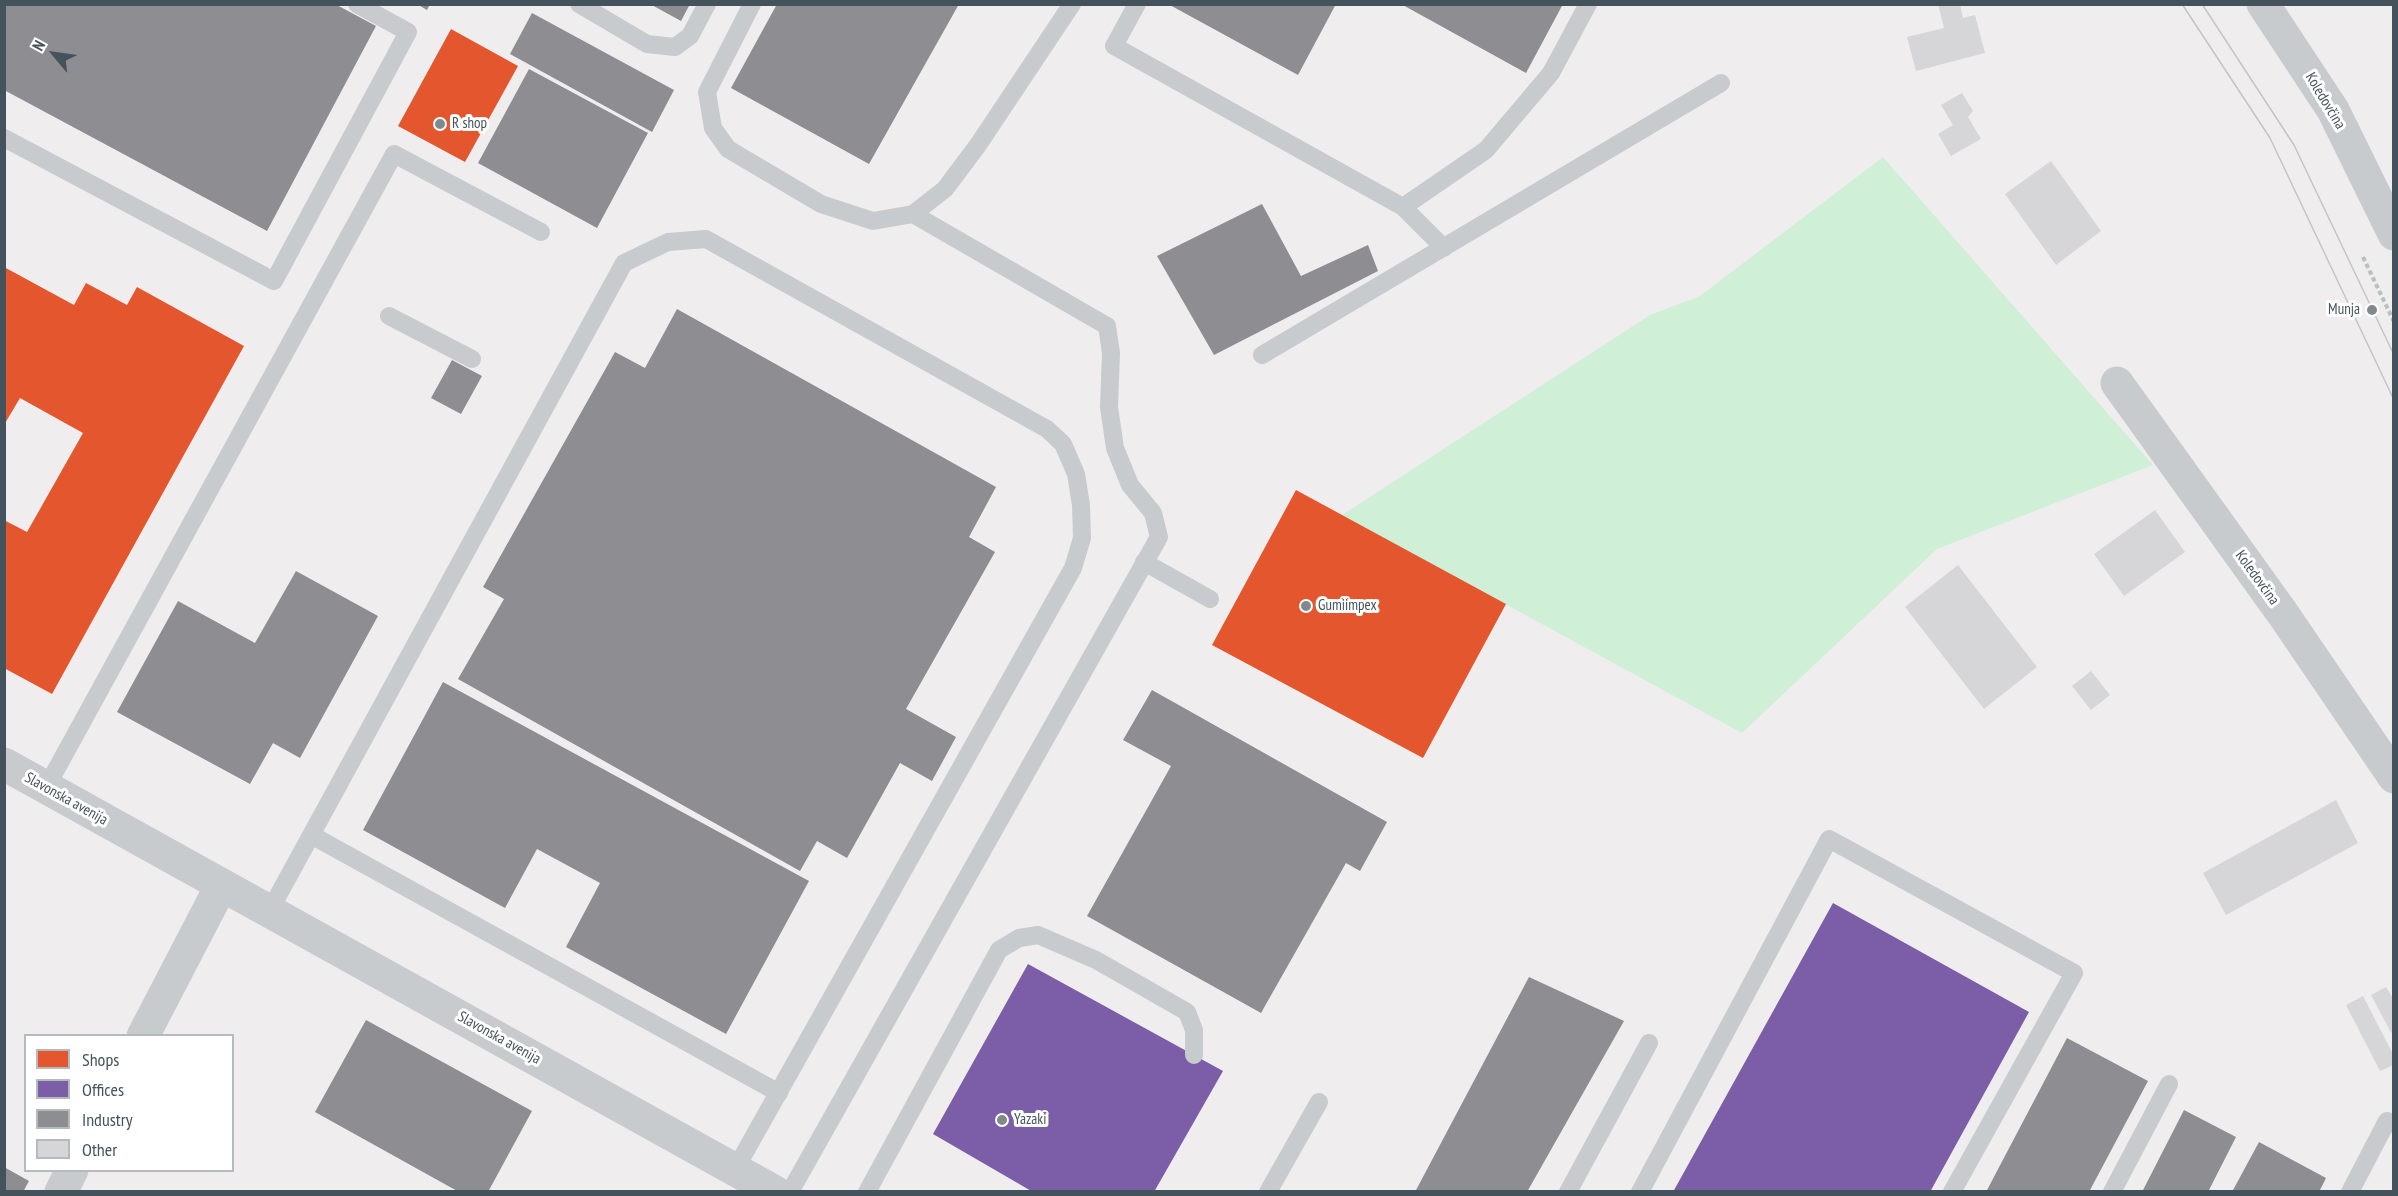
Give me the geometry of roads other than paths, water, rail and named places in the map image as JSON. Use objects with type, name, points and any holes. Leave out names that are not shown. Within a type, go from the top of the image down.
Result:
[{"type":"street","name":"Koledovčina","points":[[2273,8],[2333,110],[2394,234]]},
{"type":"street","name":"Koledovčina","points":[[2117,383],[2283,614],[2394,777]]},
{"type":"street","name":"Slavonska avenija","points":[[4,764],[775,1191]]},
{"type":"street","points":[[144,1034],[221,886]]},
{"type":"street","points":[[61,1191],[71,1172]]},
{"type":"lane","points":[[4,138],[274,281],[408,32],[357,4]]},
{"type":"lane","points":[[579,4],[647,44],[675,47],[690,36],[707,4]]},
{"type":"lane","points":[[752,4],[707,92],[713,128],[728,149],[821,204],[873,221],[913,214],[945,189],[978,145],[1072,4]]},
{"type":"lane","points":[[1137,4],[1114,46],[1403,207],[1444,248]]},
{"type":"lane","points":[[1403,207],[1486,150],[1551,73],[1588,4]]},
{"type":"lane","points":[[1262,355],[1720,83]]},
{"type":"lane","points":[[46,788],[394,154],[541,232]]},
{"type":"lane","points":[[790,1191],[1159,537],[1153,513],[1130,485],[1115,448],[1109,407],[1111,353],[1107,326],[913,214]]},
{"type":"lane","points":[[269,912],[313,836],[624,263],[668,242],[706,239],[717,245],[1047,429],[1063,444],[1076,474],[1081,505],[1082,538],[1073,568],[736,1168]]},
{"type":"lane","points":[[389,316],[472,359]]},
{"type":"lane","points":[[1144,562],[1210,599]]},
{"type":"lane","points":[[313,836],[779,1093]]},
{"type":"lane","points":[[1640,1191],[1829,839],[2074,973],[1952,1191]]},
{"type":"lane","points":[[867,1191],[999,950],[1018,938],[1038,934],[1096,960],[1187,1012],[1194,1030],[1194,1055]]},
{"type":"lane","points":[[1568,1191],[1649,1043]]},
{"type":"lane","points":[[2112,1191],[2169,1084]]},
{"type":"lane","points":[[1269,1191],[1319,1102]]},
{"type":"lane","points":[[2350,1191],[2387,1121],[2394,1124]]},
{"type":"tram line","points":[[2182,4],[2270,138],[2394,400]]},
{"type":"tram line","points":[[2202,4],[2294,145],[2394,355]]},
{"type":"place","name":"R shop","points":[[440,124]]},
{"type":"place","name":"Munja","points":[[2372,310]]},
{"type":"place","name":"Gumiimpex","points":[[1306,606]]},
{"type":"place","name":"Yazaki","points":[[1002,1120]]}]
